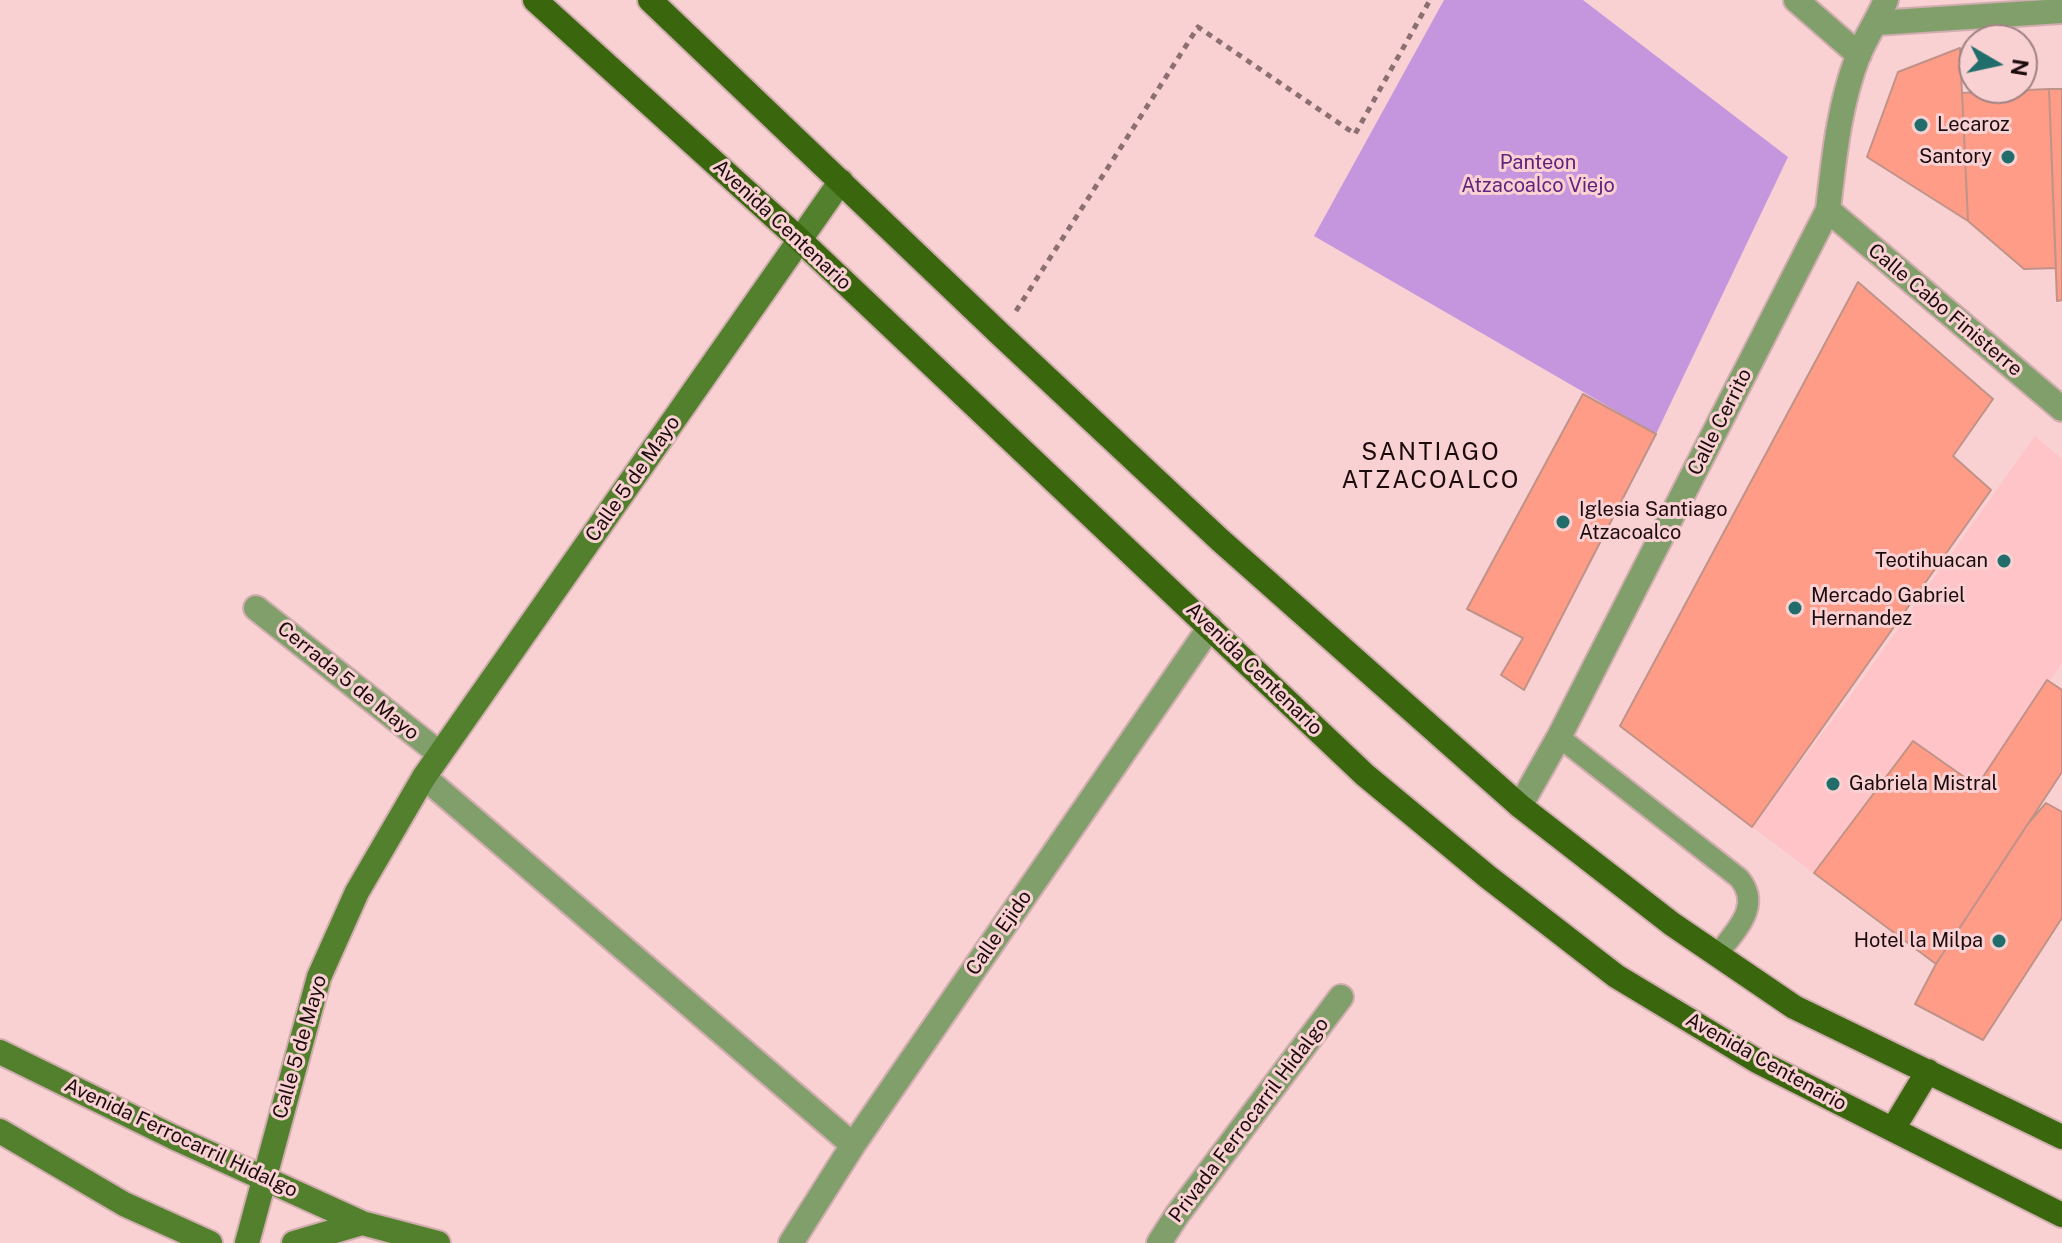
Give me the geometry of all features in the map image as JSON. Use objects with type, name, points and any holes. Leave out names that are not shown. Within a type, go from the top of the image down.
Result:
[{"type":"main road","name":"Avenida Centenario","points":[[535,0],[800,240],[1365,775],[1488,877],[1616,976],[1757,1061],[2060,1218]]},
{"type":"main road","points":[[650,0],[1220,540],[1520,806],[1672,924],[1794,1007],[2062,1137]]},
{"type":"main road","points":[[1893,1129],[1928,1071]]},
{"type":"street","points":[[1796,0],[1859,55]]},
{"type":"street","name":"Calle Cerrito","points":[[1520,806],[1559,737],[1828,210],[1842,109],[1859,55],[1886,0]]},
{"type":"street","points":[[1876,23],[2062,11]]},
{"type":"street","name":"Calle 5 de Mayo","points":[[247,1243],[319,977],[357,892],[424,777],[841,181]]},
{"type":"street","name":"Calle Cabo Finisterre","points":[[1828,210],[2062,409]]},
{"type":"street","name":"Cerrada 5 de Mayo","points":[[256,608],[440,754]]},
{"type":"street","name":"Calle Ejido","points":[[791,1243],[853,1145],[1210,627]]},
{"type":"street","points":[[424,777],[853,1145]]},
{"type":"street","name":"Privada Ferrocarril Hidalgo","points":[[1159,1243],[1341,997]]},
{"type":"street","name":"Avenida Ferrocarril Hidalgo","points":[[0,1052],[173,1137],[362,1223],[438,1243]]},
{"type":"street","points":[[0,1131],[124,1204],[210,1243]]},
{"type":"street","points":[[294,1243],[362,1223]]},
{"type":"lane","points":[[1559,737],[1746,886],[1749,907],[1745,917],[1717,955]]},
{"type":"path","points":[[1001,335],[1198,27],[1355,134],[1430,0]]},
{"type":"shaded area","name":"Teotihuacan","points":[[2035,436],[2062,459],[2062,663],[1977,786],[1914,741],[1814,873],[1752,827],[1851,695]]},
{"type":"green space","name":"Panteon Atzacoalco Viejo","points":[[1444,0],[1583,0],[1788,157],[1656,434],[1314,236]]},
{"type":"building","name":"Lecaroz","points":[[1958,49],[1958,104],[1963,104],[1968,221],[1867,157],[1898,72]]},
{"type":"building","name":"Santory","points":[[2049,89],[2056,268],[2024,269],[1968,221],[1963,104],[2038,104],[2038,90]]},
{"type":"building","points":[[2049,89],[2062,89],[2062,300],[2057,301]]},
{"type":"building","name":"Mercado Gabriel Hernandez","points":[[1858,282],[1993,399],[1953,456],[1991,490],[1752,827],[1620,726]]},
{"type":"building","name":"Iglesia Santiago Atzacoalco","points":[[1583,394],[1656,434],[1524,690],[1501,675],[1523,638],[1467,609]]},
{"type":"building","points":[[2047,680],[2062,690],[2062,772],[1936,964],[1814,873],[1913,741],[1977,786]]},
{"type":"building","name":"Hotel la Milpa","points":[[2046,803],[2062,812],[2062,918],[1983,1040],[1915,1004],[1936,964],[2027,825]]},
{"type":"place","name":"Lecaroz","points":[[1921,125]]},
{"type":"place","name":"Santory","points":[[2008,157]]},
{"type":"place","name":"Iglesia Santiago Atzacoalco","points":[[1563,522]]},
{"type":"place","name":"Teotihuacan","points":[[2004,561]]},
{"type":"place","name":"Mercado Gabriel Hernandez","points":[[1795,608]]},
{"type":"place","name":"Gabriela Mistral","points":[[1833,784]]},
{"type":"place","name":"Hotel la Milpa","points":[[1999,941]]},
{"type":"district","name":"SANTIAGO ATZACOALCO","points":[[1431,467]]}]
